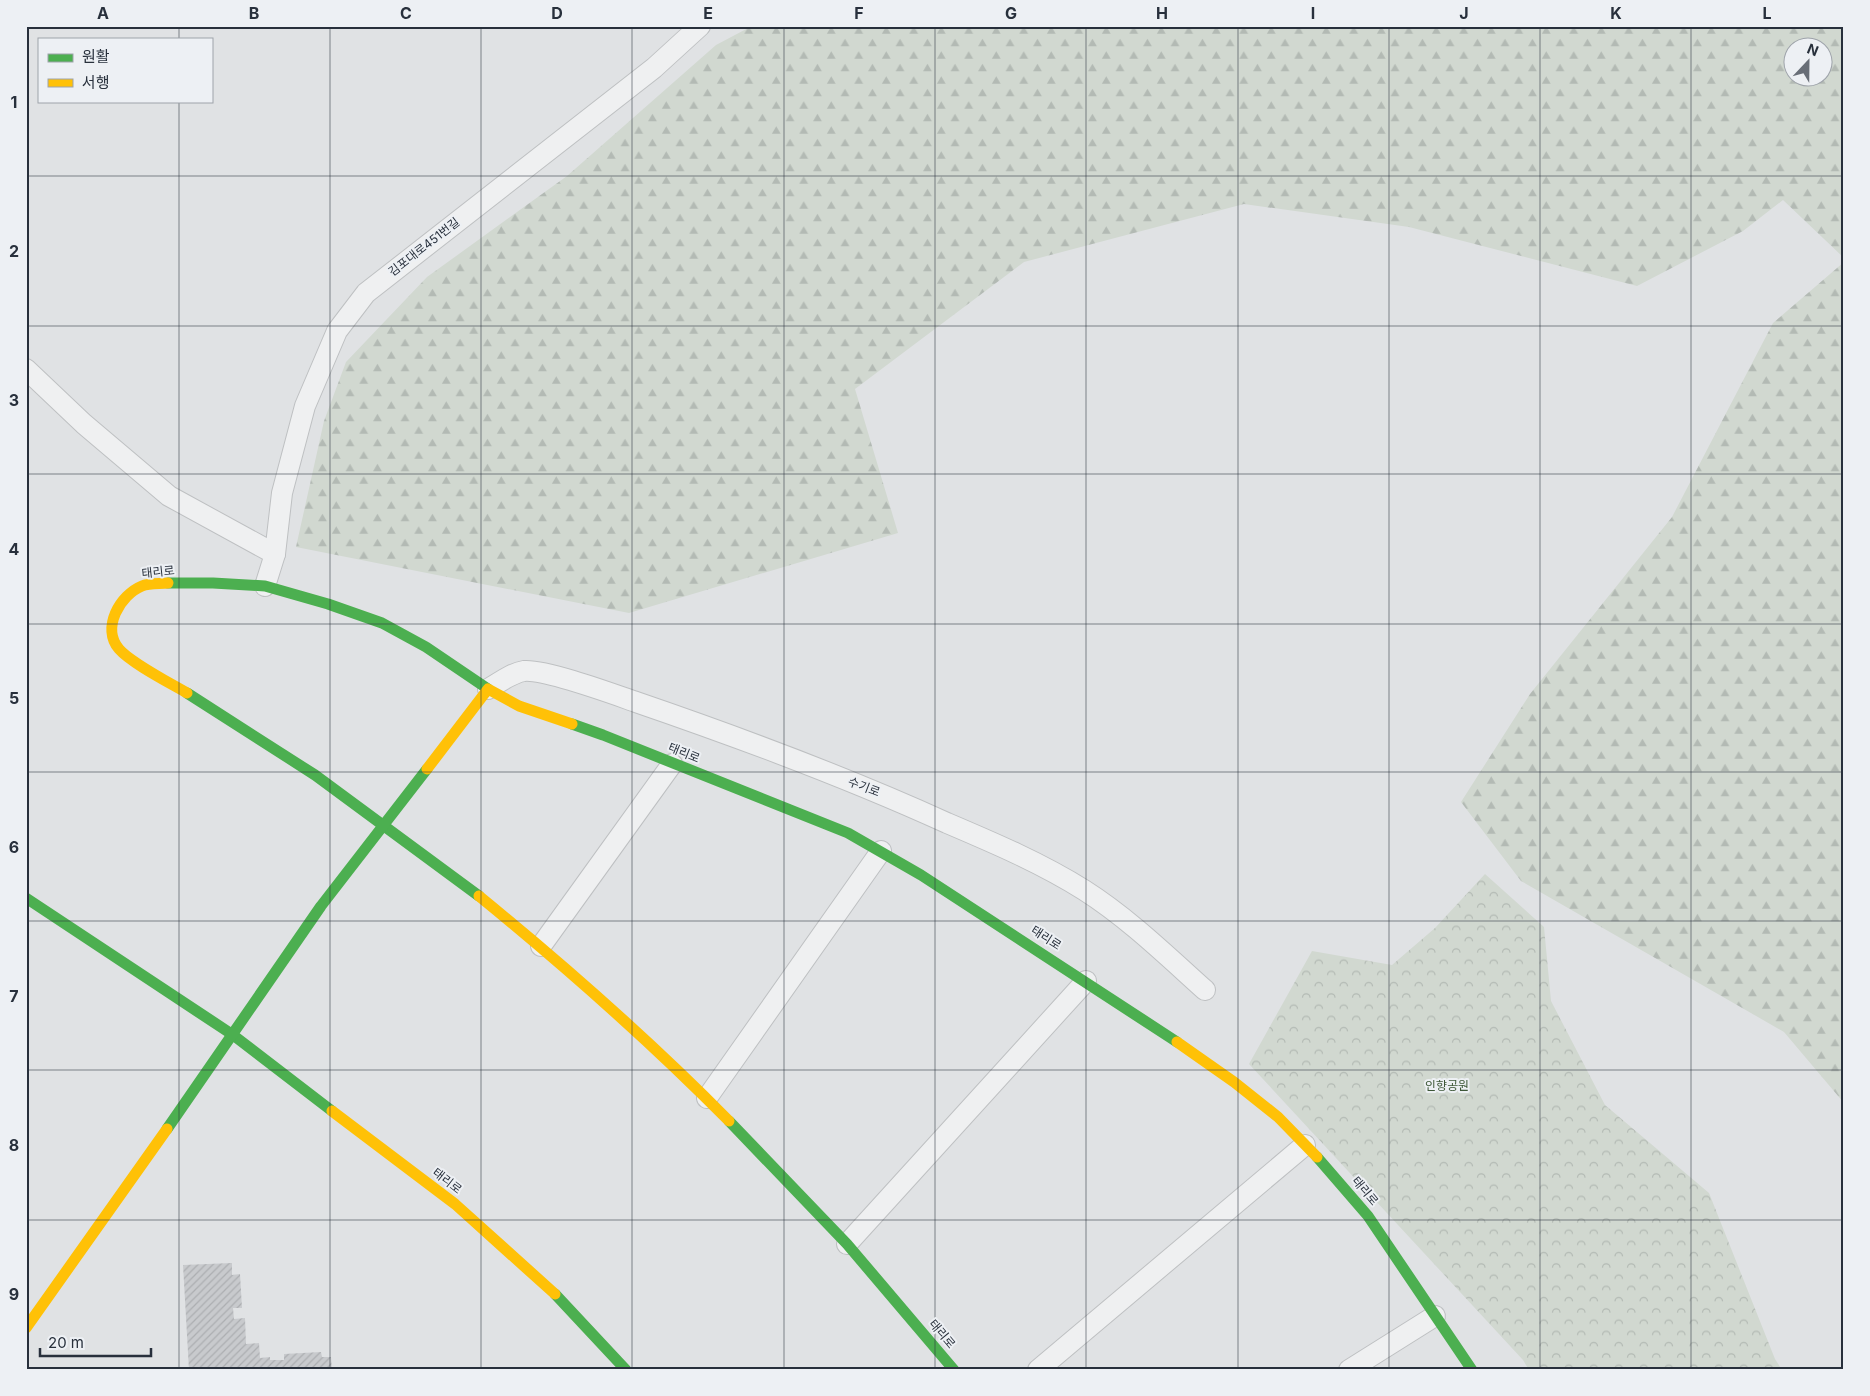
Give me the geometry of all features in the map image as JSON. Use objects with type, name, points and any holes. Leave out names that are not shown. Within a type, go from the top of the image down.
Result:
[{"type":"street","name":"태리로","points":[[954,1370],[847,1244],[780,1172],[677,1068],[541,946],[473,891],[316,775],[119,649],[113,638],[113,622],[117,607],[127,594],[144,585],[213,583],[265,586],[328,604],[382,624],[426,647],[488,689],[518,706],[603,736],[810,817],[848,833],[881,851],[937,885],[1154,1026],[1234,1082],[1278,1118],[1316,1156],[1368,1216],[1472,1370]]},
{"type":"street","points":[[26,1328],[233,1035],[321,906],[488,689]]},
{"type":"street","name":"태리로","points":[[26,898],[233,1035],[455,1204],[564,1303],[626,1370]]},
{"type":"lane","name":"김포대로451번길","points":[[265,586],[275,554],[282,493],[305,406],[338,331],[366,293],[654,68],[700,26]]},
{"type":"lane","points":[[26,369],[84,424],[169,496],[275,554]]},
{"type":"lane","name":"수기로","points":[[488,689],[511,675],[525,671],[560,678],[710,727],[884,795],[1010,851],[1053,872],[1085,891],[1135,928],[1205,990]]},
{"type":"lane","points":[[541,946],[672,764]]},
{"type":"lane","points":[[707,1098],[881,851]]},
{"type":"lane","points":[[847,1244],[1086,981]]},
{"type":"lane","points":[[1038,1370],[1305,1145]]},
{"type":"lane","points":[[1350,1370],[1435,1316]]},
{"type":"green space","points":[[752,26],[1844,26],[1844,258],[1783,200],[1743,231],[1637,286],[1409,227],[1244,204],[1024,262],[855,389],[898,533],[629,613],[296,547],[324,421],[346,362],[427,277],[567,176],[716,45]]},
{"type":"green space","points":[[1844,262],[1844,1103],[1784,1032],[1521,881],[1461,802],[1530,694],[1672,517],[1773,323]]},
{"type":"green space","name":"인향공원","points":[[1485,874],[1544,927],[1551,1001],[1605,1105],[1709,1193],[1775,1359],[1782,1370],[1529,1370],[1523,1360],[1249,1064],[1312,951],[1392,965],[1435,928]]},
{"type":"building","points":[[232,1263],[232,1275],[240,1274],[242,1308],[233,1308],[234,1319],[245,1318],[246,1344],[259,1343],[260,1358],[270,1357],[270,1360],[284,1360],[284,1354],[321,1352],[322,1357],[331,1357],[332,1370],[189,1370],[183,1265]]},
{"type":"traffic: fast","points":[[168,583],[265,586],[328,604],[382,623],[426,647],[488,689]]},
{"type":"traffic: fast","points":[[187,693],[315,775],[479,896]]},
{"type":"traffic: fast","points":[[572,724],[848,833],[921,875],[1177,1042]]},
{"type":"traffic: fast","points":[[167,1129],[321,906],[427,769]]},
{"type":"traffic: fast","points":[[26,898],[233,1035],[332,1111]]},
{"type":"traffic: fast","points":[[729,1121],[847,1244],[954,1370]]},
{"type":"traffic: fast","points":[[1317,1157],[1368,1216],[1472,1370]]},
{"type":"traffic: fast","points":[[555,1294],[626,1370]]},
{"type":"traffic: slow","points":[[168,583],[145,585],[134,590],[120,604],[113,622],[112,632],[114,641],[125,655],[187,693]]},
{"type":"traffic: slow","points":[[427,769],[488,689],[519,706],[572,724]]},
{"type":"traffic: slow","points":[[479,896],[607,1005],[729,1121]]},
{"type":"traffic: slow","points":[[1177,1042],[1234,1082],[1278,1117],[1317,1157]]},
{"type":"traffic: slow","points":[[332,1111],[455,1204],[555,1294]]},
{"type":"traffic: slow","points":[[26,1328],[167,1129]]}]
